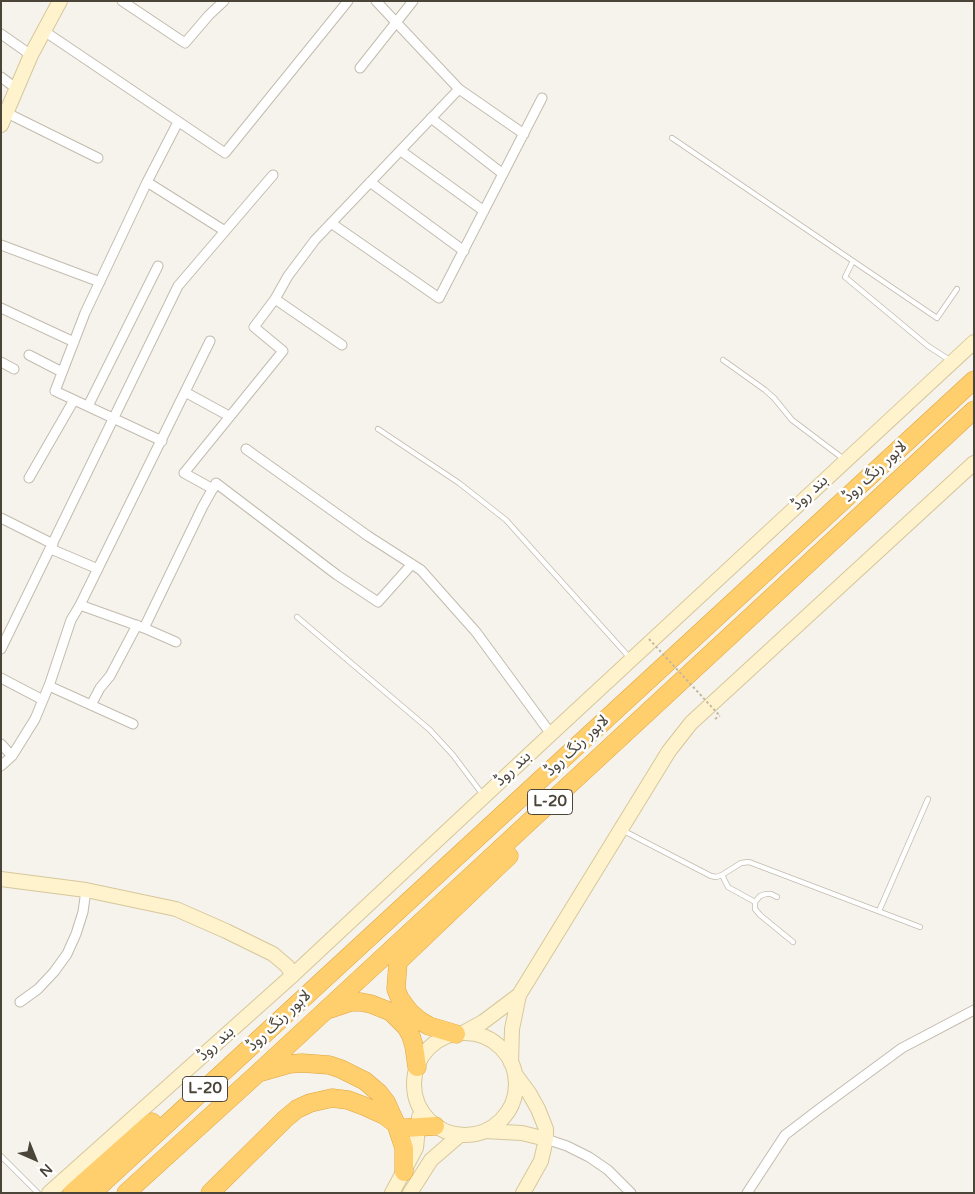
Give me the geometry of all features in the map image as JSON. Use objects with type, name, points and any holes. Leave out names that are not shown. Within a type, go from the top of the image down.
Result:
[{"type":"highway","name":"لاہور رنگ روڈ","points":[[92,1193],[974,380]]},
{"type":"highway","name":"لاہور رنگ روڈ","points":[[126,1193],[974,410]]},
{"type":"highway","points":[[460,1034],[429,1026],[409,1011],[400,999],[396,989],[398,962],[582,787],[631,727]]},
{"type":"highway","points":[[321,1014],[340,1005],[361,1002],[372,1004],[391,1012],[411,1036],[417,1067]]},
{"type":"highway","points":[[72,1193],[186,1092],[236,1060]]},
{"type":"highway","points":[[258,1073],[289,1064],[329,1065],[365,1081],[386,1102],[396,1124],[404,1148],[404,1172]]},
{"type":"highway","points":[[210,1193],[285,1119],[297,1109],[310,1103],[332,1098],[348,1100],[373,1110],[403,1128],[427,1126]]},
{"type":"main road","points":[[4,119],[31,55],[60,1]]},
{"type":"main road","name":"بند روڈ","points":[[49,1193],[293,975],[974,342]]},
{"type":"main road","points":[[427,1126],[460,1135],[477,1134],[497,1124],[506,1114],[515,1088],[512,1029],[519,995],[669,751],[691,723],[974,463]]},
{"type":"main road","points":[[1,879],[86,890],[176,909],[273,954],[287,966],[293,975]]},
{"type":"main road","points":[[392,1193],[427,1126],[428,1120],[419,1106],[414,1087],[417,1067],[423,1055],[443,1038],[460,1034],[489,1018],[519,995]]},
{"type":"main road","points":[[460,1034],[478,1035],[492,1041],[503,1051],[538,1109],[546,1129],[546,1139],[540,1161],[523,1193]]},
{"type":"main road","points":[[485,1131],[522,1133],[546,1139]]},
{"type":"main road","points":[[410,1193],[431,1160],[460,1135]]},
{"type":"street","points":[[122,1],[185,43],[224,1]]},
{"type":"street","points":[[44,31],[225,153],[348,1]]},
{"type":"street","points":[[376,1],[459,89],[524,134]]},
{"type":"street","points":[[360,68],[397,24],[413,1]]},
{"type":"street","points":[[1,34],[31,55]]},
{"type":"street","points":[[1,77],[16,89]]},
{"type":"street","points":[[213,489],[184,473],[283,351],[254,327],[315,240],[459,89]]},
{"type":"street","points":[[331,223],[439,298],[542,98]]},
{"type":"street","points":[[431,118],[504,174]]},
{"type":"street","points":[[4,119],[98,158]]},
{"type":"street","points":[[162,441],[55,391],[100,282],[147,182],[178,122]]},
{"type":"street","points":[[401,151],[484,211]]},
{"type":"street","points":[[1,649],[178,286],[273,175]]},
{"type":"street","points":[[147,182],[225,231]]},
{"type":"street","points":[[370,182],[464,251]]},
{"type":"street","points":[[1,245],[100,282]]},
{"type":"street","points":[[88,406],[158,266]]},
{"type":"street","points":[[275,298],[342,345]]},
{"type":"street","points":[[1,308],[74,342]]},
{"type":"street","points":[[1,766],[12,756],[35,719],[49,686],[71,620],[162,441],[210,341]]},
{"type":"street","points":[[29,354],[62,372]]},
{"type":"street","points":[[1,362],[14,369]]},
{"type":"street","points":[[185,392],[230,416]]},
{"type":"street","points":[[29,478],[74,400]]},
{"type":"street","points":[[246,449],[368,536],[421,570],[476,632],[551,734]]},
{"type":"street","points":[[91,704],[140,626],[216,483],[337,575],[378,602],[412,564]]},
{"type":"street","points":[[1,518],[98,569]]},
{"type":"street","points":[[80,605],[140,626],[176,642]]},
{"type":"street","points":[[1,678],[43,700]]},
{"type":"street","points":[[49,686],[133,724]]},
{"type":"street","points":[[1,744],[12,756]]},
{"type":"street","points":[[20,1002],[38,989],[66,954],[76,934],[83,912],[86,890]]},
{"type":"street","points":[[747,1193],[785,1135],[902,1048],[974,1010]]},
{"type":"street","points":[[546,1139],[568,1146],[590,1157],[608,1170],[631,1193]]},
{"type":"lane","points":[[672,138],[937,318],[957,289]]},
{"type":"lane","points":[[853,261],[844,277],[928,346],[952,362]]},
{"type":"lane","points":[[723,360],[765,390],[792,420],[845,460]]},
{"type":"lane","points":[[378,429],[459,482],[506,520],[631,659]]},
{"type":"lane","points":[[297,617],[430,730],[453,755],[484,796]]},
{"type":"lane","points":[[879,910],[928,799]]},
{"type":"lane","points":[[621,830],[711,876],[722,875],[741,863],[749,862],[920,927]]},
{"type":"lane","points":[[722,875],[724,883],[733,891],[755,902]]},
{"type":"lane","points":[[777,897],[772,894],[760,896],[755,902],[755,909],[793,942]]},
{"type":"lane","points":[[1,1156],[38,1193]]},
{"type":"path","points":[[649,639],[720,716]]}]
